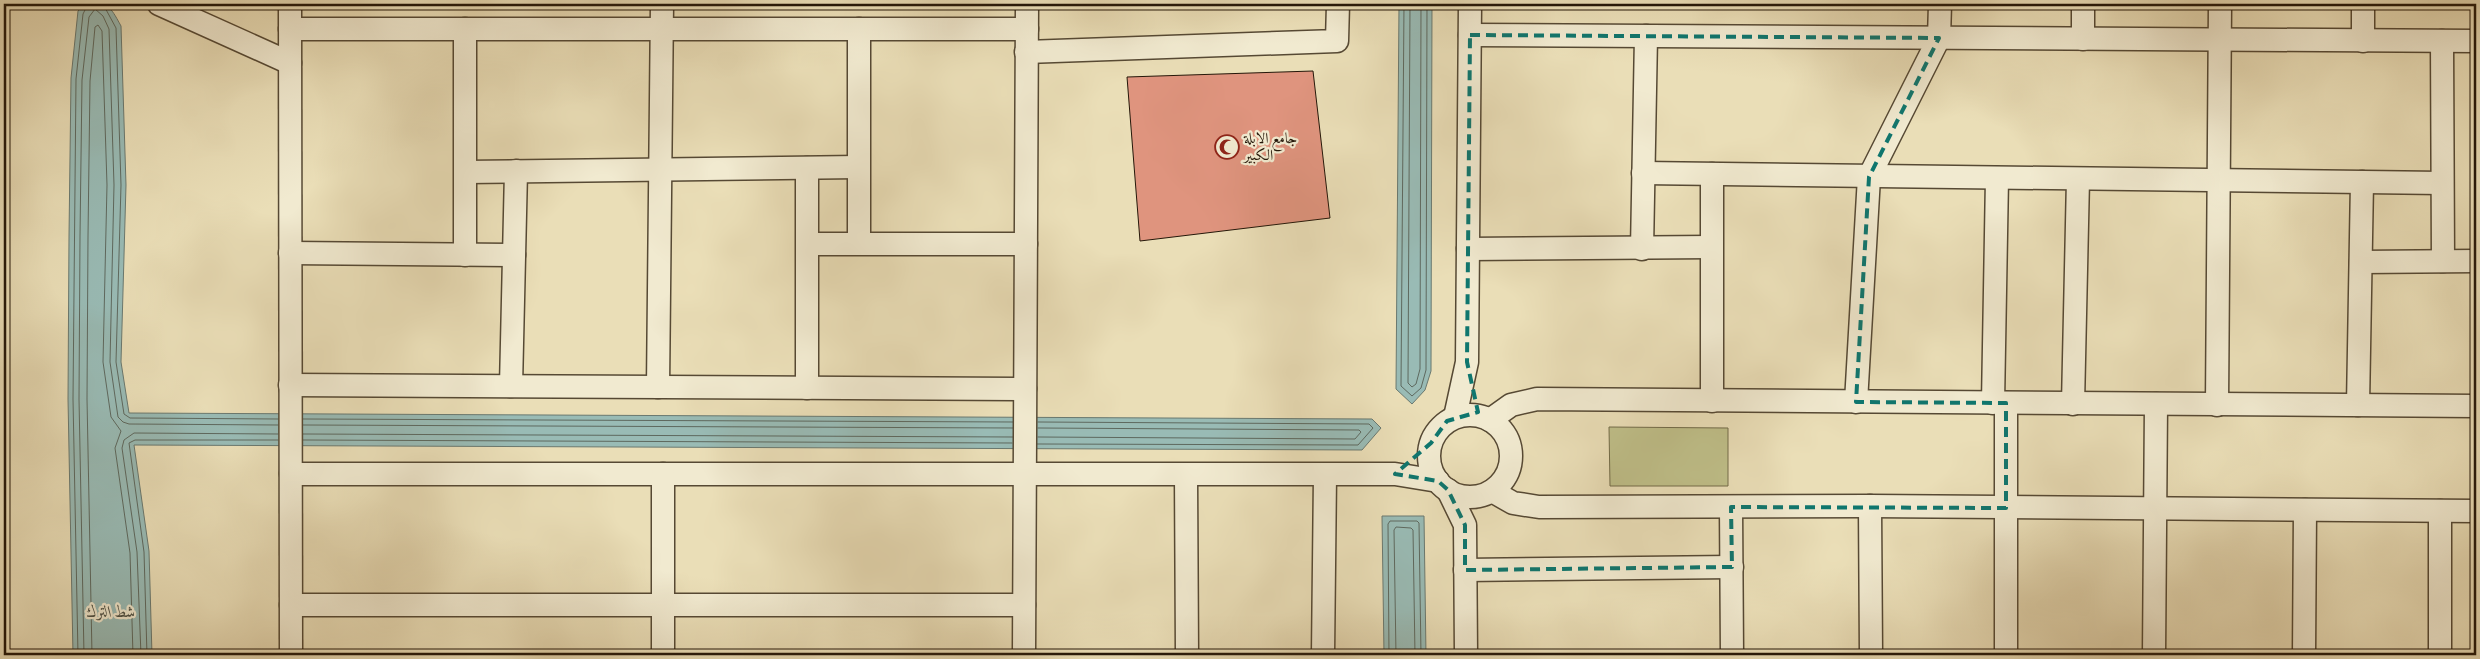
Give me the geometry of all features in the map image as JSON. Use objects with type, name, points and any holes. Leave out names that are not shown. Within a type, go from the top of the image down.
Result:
[{"type":"street","points":[[159,4],[290,63]]},
{"type":"street","points":[[290,4],[291,655]]},
{"type":"street","points":[[658,387],[662,4]]},
{"type":"street","points":[[1024,655],[1027,4]]},
{"type":"street","points":[[1026,52],[1337,41],[1338,4]]},
{"type":"street","points":[[1456,417],[1467,362],[1470,4]]},
{"type":"street","points":[[1856,402],[1869,177],[1939,38],[1940,4]]},
{"type":"street","points":[[2083,4],[2083,39]]},
{"type":"street","points":[[2217,405],[2220,4]]},
{"type":"street","points":[[2363,4],[2363,41]]},
{"type":"street","points":[[290,29],[1026,29]]},
{"type":"street","points":[[465,29],[465,254]]},
{"type":"street","points":[[858,244],[859,29]]},
{"type":"street","points":[[1470,35],[2476,41]]},
{"type":"street","points":[[1642,249],[1646,36]]},
{"type":"street","points":[[2442,41],[2443,262]]},
{"type":"street","points":[[466,172],[858,167]]},
{"type":"street","points":[[807,168],[807,388]]},
{"type":"street","points":[[511,386],[516,171]]},
{"type":"street","points":[[1643,173],[2442,183]]},
{"type":"street","points":[[1712,174],[1712,401]]},
{"type":"street","points":[[1997,178],[1999,403],[2006,508],[2006,655]]},
{"type":"street","points":[[2073,404],[2078,178]]},
{"type":"street","points":[[2358,405],[2362,182]]},
{"type":"street","points":[[808,244],[1026,244]]},
{"type":"street","points":[[1468,249],[1711,247]]},
{"type":"street","points":[[290,254],[514,254]]},
{"type":"street","points":[[2361,262],[2476,261]]},
{"type":"street","points":[[1467,362],[1484,418]]},
{"type":"street","points":[[290,385],[1025,389]]},
{"type":"street","points":[[1484,418],[1511,404],[1537,399],[2476,406]]},
{"type":"street","points":[[2154,655],[2156,404]]},
{"type":"street","points":[[1395,474],[1430,443],[1440,427],[1456,417],[1484,418],[1500,427],[1507,437],[1511,461],[1501,483],[1488,492],[1465,525]]},
{"type":"street","points":[[1430,443],[1431,470],[1443,486],[1465,525],[1466,655]]},
{"type":"street","points":[[291,474],[1395,474],[1443,486],[1466,496],[1488,492],[1513,503],[1538,508],[1870,506],[2476,511]]},
{"type":"street","points":[[663,474],[663,655]]},
{"type":"street","points":[[1186,474],[1187,655]]},
{"type":"street","points":[[1323,655],[1325,474]]},
{"type":"street","points":[[1870,506],[1871,655]]},
{"type":"street","points":[[1731,507],[1732,655]]},
{"type":"street","points":[[2304,655],[2305,510]]},
{"type":"street","points":[[2440,511],[2440,655]]},
{"type":"street","points":[[1465,570],[1732,568]]},
{"type":"street","points":[[291,605],[1024,605]]},
{"type":"highlighted area","points":[[1470,35],[1939,38],[1869,177],[1856,402],[2006,403],[2006,508],[1731,507],[1732,567],[1465,570],[1465,525],[1448,490],[1438,481],[1395,474],[1431,443],[1447,421],[1478,412],[1467,362]]},
{"type":"green space","points":[[1609,427],[1728,428],[1728,486],[1610,486]]},
{"type":"water","name":"شط الترك","points":[[85,4],[99,4],[108,7],[114,13],[121,26],[126,185],[121,362],[129,413],[1372,419],[1381,428],[1362,450],[134,445],[149,551],[152,655],[73,655],[68,399],[71,78],[78,11]]},
{"type":"water","points":[[1399,4],[1432,4],[1431,371],[1425,390],[1412,404],[1396,389]]},
{"type":"water","points":[[1382,516],[1424,516],[1426,655],[1384,655]]},
{"type":"building","name":"جامع الابلة الكبير","points":[[1313,71],[1330,218],[1140,241],[1127,77]]},
{"type":"place","name":"جامع الابلة الكبير","points":[[1227,147]]}]
